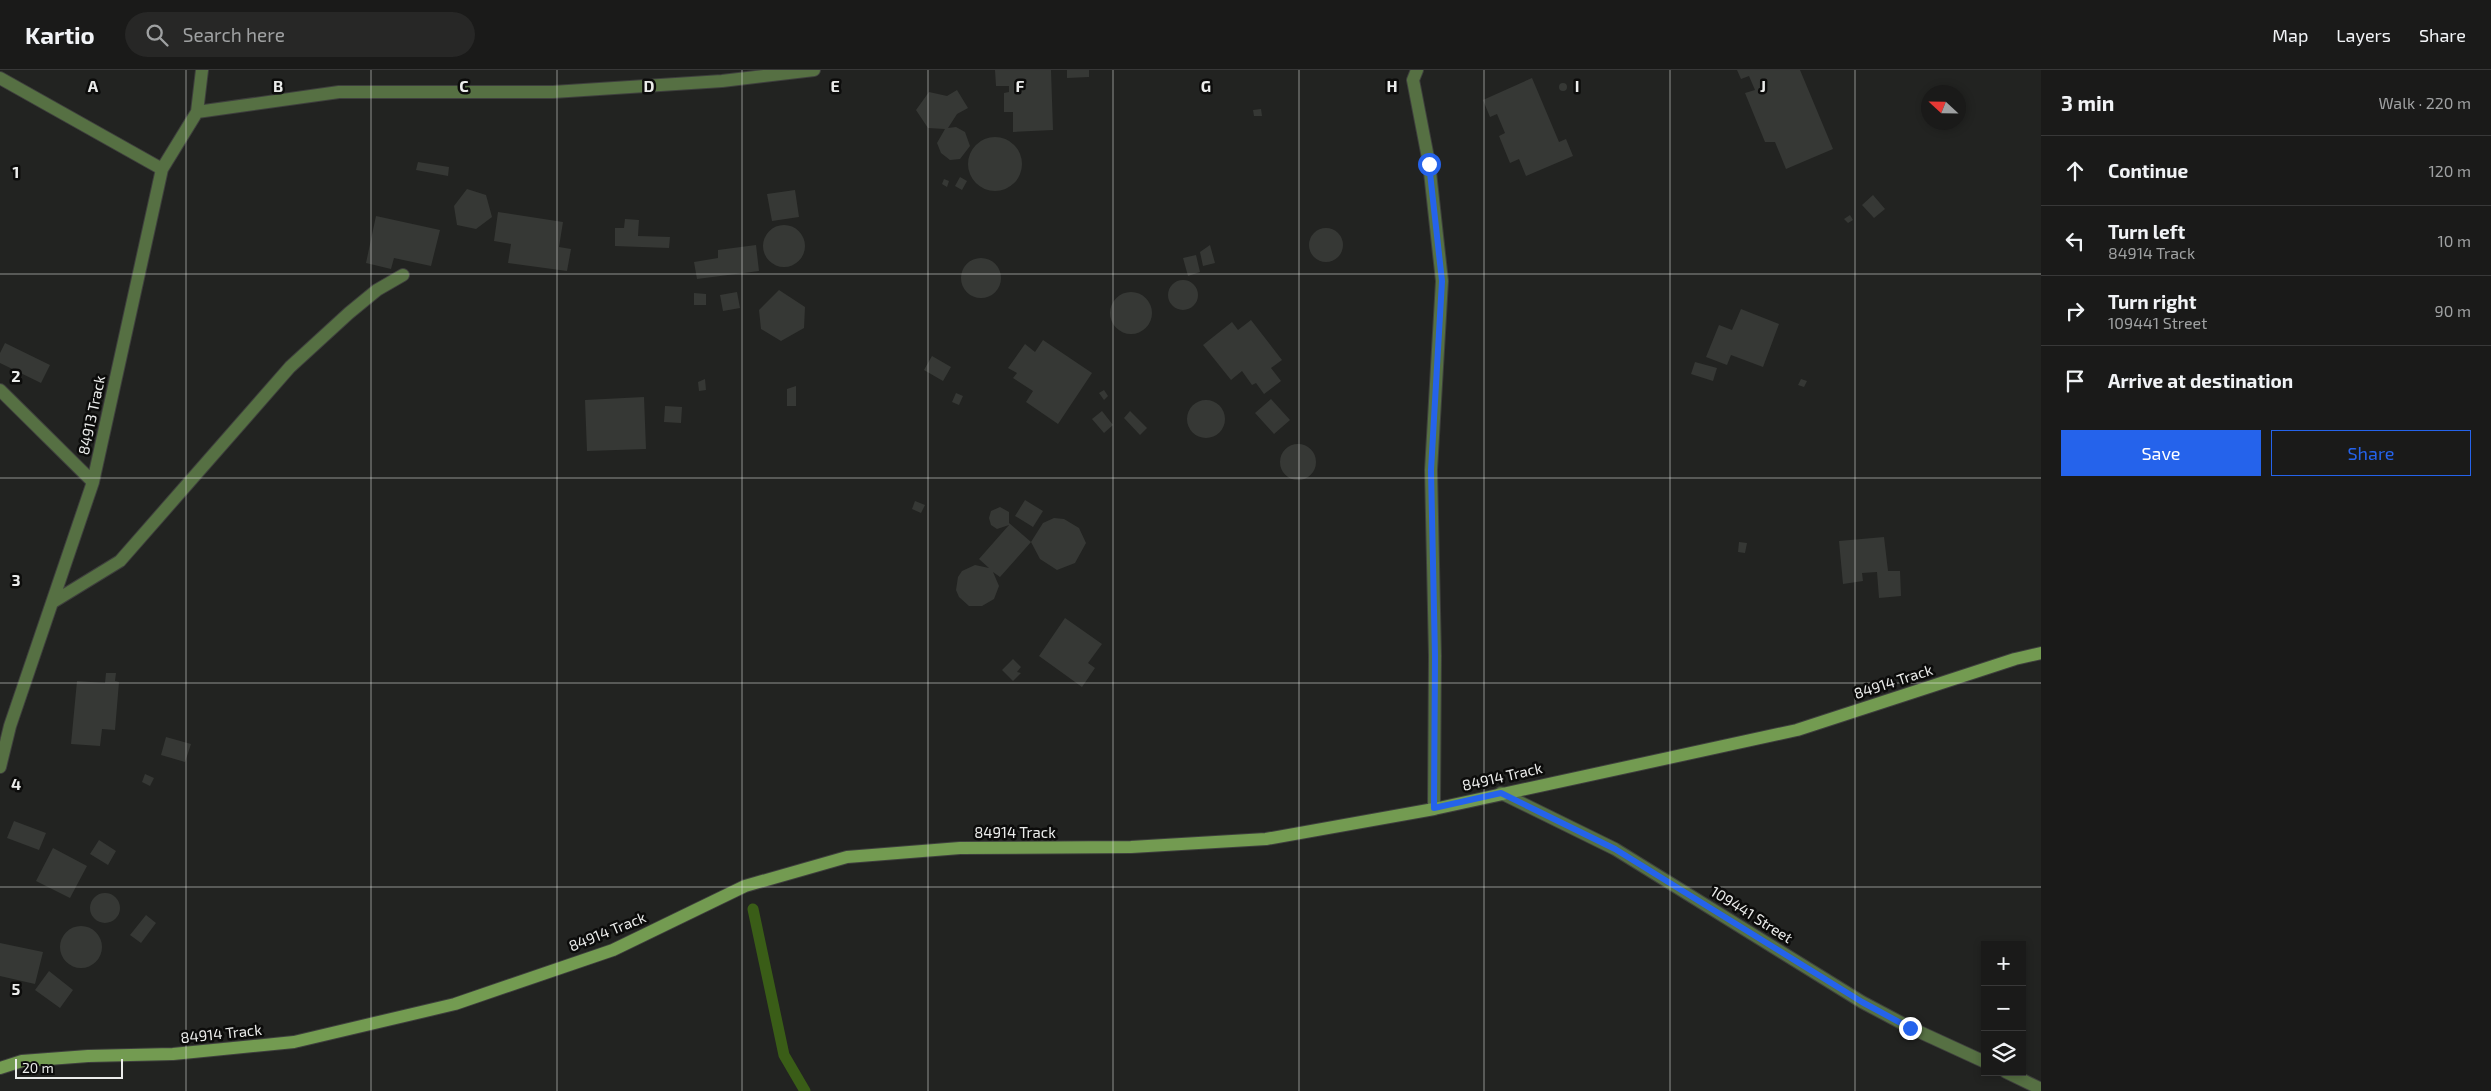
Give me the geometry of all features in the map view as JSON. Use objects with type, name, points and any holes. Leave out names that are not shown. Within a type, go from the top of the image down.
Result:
[{"type":"street","name":"84913 Track","points":[[0,767],[10,726],[93,482],[162,169],[197,112],[202,70]]},
{"type":"street","points":[[197,112],[339,92],[553,92],[722,81],[814,70]]},
{"type":"street","points":[[1417,70],[1413,80],[1429,164],[1442,281],[1431,470],[1435,656],[1434,808]]},
{"type":"street","points":[[0,78],[162,169]]},
{"type":"street","points":[[53,602],[120,561],[290,367],[349,312],[377,290],[403,275]]},
{"type":"street","points":[[0,390],[93,482]]},
{"type":"street","name":"84914 Track","points":[[0,1068],[22,1061],[88,1056],[173,1054],[294,1042],[455,1004],[613,950],[745,886],[847,857],[960,848],[1131,847],[1266,839],[1434,808],[1797,730],[2041,652]]},
{"type":"street","name":"109441 Street","points":[[1501,793],[1615,849],[1862,1002],[1910,1028],[1981,1060]]},
{"type":"street","points":[[2014,1076],[2041,1089]]},
{"type":"building","points":[[995,70],[1051,70],[1053,130],[1013,132],[1013,112],[1004,112],[1004,93],[1009,92],[1009,86],[996,86]]},
{"type":"building","points":[[1067,70],[1089,70],[1089,77],[1067,78]]},
{"type":"building","points":[[1737,70],[1800,70],[1833,149],[1786,169],[1775,142],[1765,142],[1745,93],[1755,90],[1749,76],[1741,79]]},
{"type":"building","points":[[1532,78],[1559,142],[1566,139],[1573,156],[1526,176],[1519,159],[1510,163],[1499,136],[1505,133],[1497,114],[1490,117],[1483,100]]},
{"type":"building","points":[[1563,83],[1567,87],[1563,91],[1559,87]]},
{"type":"building","points":[[957,90],[968,108],[957,114],[948,128],[956,127],[965,132],[970,146],[960,159],[950,160],[941,153],[937,143],[945,129],[928,128],[916,110],[929,92],[947,96]]},
{"type":"building","points":[[1261,109],[1262,116],[1254,116],[1253,110]]},
{"type":"building","points":[[995,137],[1005,139],[1014,145],[1020,154],[1022,164],[1020,174],[1014,183],[1005,189],[995,191],[985,189],[976,183],[970,174],[968,164],[970,154],[976,145],[985,139]]},
{"type":"building","points":[[418,162],[449,167],[448,176],[416,170]]},
{"type":"building","points":[[960,177],[967,181],[962,190],[955,186]]},
{"type":"building","points":[[944,179],[949,181],[947,187],[942,184]]},
{"type":"building","points":[[467,189],[486,195],[492,217],[476,229],[457,225],[454,206]]},
{"type":"building","points":[[795,190],[799,217],[772,221],[767,194]]},
{"type":"building","points":[[1873,195],[1885,209],[1874,218],[1862,205]]},
{"type":"building","points":[[498,212],[563,222],[559,247],[571,249],[567,271],[508,263],[511,244],[494,241]]},
{"type":"building","points":[[1850,215],[1853,220],[1848,223],[1844,219]]},
{"type":"building","points":[[376,216],[440,230],[431,266],[394,258],[391,269],[366,263]]},
{"type":"building","points":[[625,219],[639,220],[638,236],[670,237],[669,248],[615,246],[615,228],[624,228]]},
{"type":"building","points":[[784,225],[799,231],[805,246],[799,261],[784,267],[769,261],[763,246],[769,231]]},
{"type":"building","points":[[1326,228],[1333,229],[1338,233],[1342,238],[1342,252],[1338,257],[1333,261],[1326,262],[1319,261],[1314,257],[1310,252],[1309,245],[1310,238],[1314,233],[1319,229]]},
{"type":"building","points":[[756,245],[759,271],[697,279],[694,262],[718,258],[718,250]]},
{"type":"building","points":[[1210,245],[1215,263],[1203,266],[1200,252]]},
{"type":"building","points":[[1196,255],[1200,272],[1188,276],[1183,258]]},
{"type":"building","points":[[981,258],[995,264],[1001,278],[995,292],[981,298],[967,292],[961,278],[967,264]]},
{"type":"building","points":[[1183,280],[1194,284],[1198,295],[1194,306],[1183,310],[1172,306],[1168,295],[1172,284]]},
{"type":"building","points":[[779,290],[805,307],[804,328],[781,341],[761,329],[759,310]]},
{"type":"building","points":[[737,292],[740,308],[723,311],[720,295]]},
{"type":"building","points":[[1135,292],[1143,295],[1149,301],[1152,313],[1149,325],[1143,331],[1127,334],[1119,331],[1113,325],[1110,309],[1113,301],[1119,295]]},
{"type":"building","points":[[694,293],[706,294],[706,305],[694,305]]},
{"type":"building","points":[[1741,309],[1779,324],[1763,367],[1731,355],[1727,365],[1706,357],[1719,325],[1732,330]]},
{"type":"building","points":[[1251,320],[1282,360],[1271,368],[1281,381],[1264,394],[1256,383],[1252,385],[1242,371],[1231,380],[1203,345],[1232,322],[1238,330]]},
{"type":"building","points":[[1043,340],[1092,373],[1058,424],[1026,402],[1033,391],[1013,378],[1017,373],[1008,368],[1025,344],[1035,352]]},
{"type":"building","points":[[5,343],[50,365],[41,383],[0,363],[0,353]]},
{"type":"building","points":[[932,356],[951,367],[943,381],[924,370]]},
{"type":"building","points":[[1695,362],[1717,368],[1713,381],[1691,374]]},
{"type":"building","points":[[705,379],[706,390],[699,391],[698,382]]},
{"type":"building","points":[[1801,379],[1807,381],[1804,387],[1798,385]]},
{"type":"building","points":[[796,386],[796,406],[787,406],[787,389]]},
{"type":"building","points":[[1104,390],[1108,396],[1104,400],[1099,393]]},
{"type":"building","points":[[956,393],[963,396],[959,405],[952,402]]},
{"type":"building","points":[[644,397],[646,449],[587,451],[585,400]]},
{"type":"building","points":[[1271,399],[1290,420],[1274,434],[1255,413]]},
{"type":"building","points":[[1206,400],[1220,405],[1225,419],[1220,433],[1206,438],[1192,433],[1187,419],[1192,405]]},
{"type":"building","points":[[665,406],[682,407],[681,423],[664,422]]},
{"type":"building","points":[[1102,411],[1113,425],[1104,433],[1092,419]]},
{"type":"building","points":[[1130,411],[1147,428],[1140,435],[1124,418]]},
{"type":"building","points":[[1298,444],[1305,445],[1311,449],[1315,455],[1315,469],[1311,475],[1305,479],[1298,480],[1291,479],[1285,475],[1281,469],[1280,462],[1281,455],[1285,449],[1291,445]]},
{"type":"building","points":[[1025,500],[1043,511],[1033,527],[1015,516]]},
{"type":"building","points":[[915,501],[925,505],[921,513],[912,509]]},
{"type":"building","points":[[1000,507],[1009,512],[1009,523],[1031,542],[1000,577],[993,572],[999,586],[994,599],[982,606],[969,606],[959,597],[956,590],[958,577],[962,571],[975,565],[989,568],[979,559],[1009,525],[997,529],[991,525],[989,518],[991,511]]},
{"type":"building","points":[[1054,518],[1064,519],[1079,528],[1086,543],[1075,563],[1057,570],[1040,559],[1031,542],[1043,523]]},
{"type":"building","points":[[1884,537],[1888,571],[1900,571],[1901,596],[1879,598],[1877,572],[1862,573],[1863,581],[1843,584],[1839,541]]},
{"type":"building","points":[[1739,542],[1747,543],[1745,553],[1738,552]]},
{"type":"building","points":[[1065,618],[1102,644],[1088,663],[1095,668],[1082,687],[1039,656]]},
{"type":"building","points":[[1013,659],[1021,667],[1017,672],[1021,673],[1013,681],[1002,670]]},
{"type":"building","points":[[106,673],[116,673],[115,681],[119,682],[115,730],[102,729],[100,746],[71,744],[77,681],[105,683]]},
{"type":"building","points":[[166,737],[191,744],[185,762],[161,755]]},
{"type":"building","points":[[145,774],[154,778],[150,786],[142,782]]},
{"type":"building","points":[[14,821],[46,833],[39,850],[7,838]]},
{"type":"building","points":[[99,840],[116,851],[108,865],[90,854]]},
{"type":"building","points":[[53,848],[87,866],[70,898],[36,881]]},
{"type":"building","points":[[105,893],[116,897],[120,908],[116,919],[105,923],[94,919],[90,908],[94,897]]},
{"type":"building","points":[[146,915],[156,923],[141,943],[130,935]]},
{"type":"building","points":[[81,926],[96,932],[102,947],[96,962],[81,968],[66,962],[60,947],[66,932]]},
{"type":"building","points":[[0,943],[43,952],[35,984],[0,976]]},
{"type":"building","points":[[49,971],[73,990],[60,1008],[35,990]]},
{"type":"waterway","points":[[753,909],[784,1055],[805,1091]]},
{"type":"route","points":[[1429,164],[1442,281],[1431,470],[1435,656],[1434,808],[1501,793],[1615,849],[1862,1002],[1910,1028]]}]
